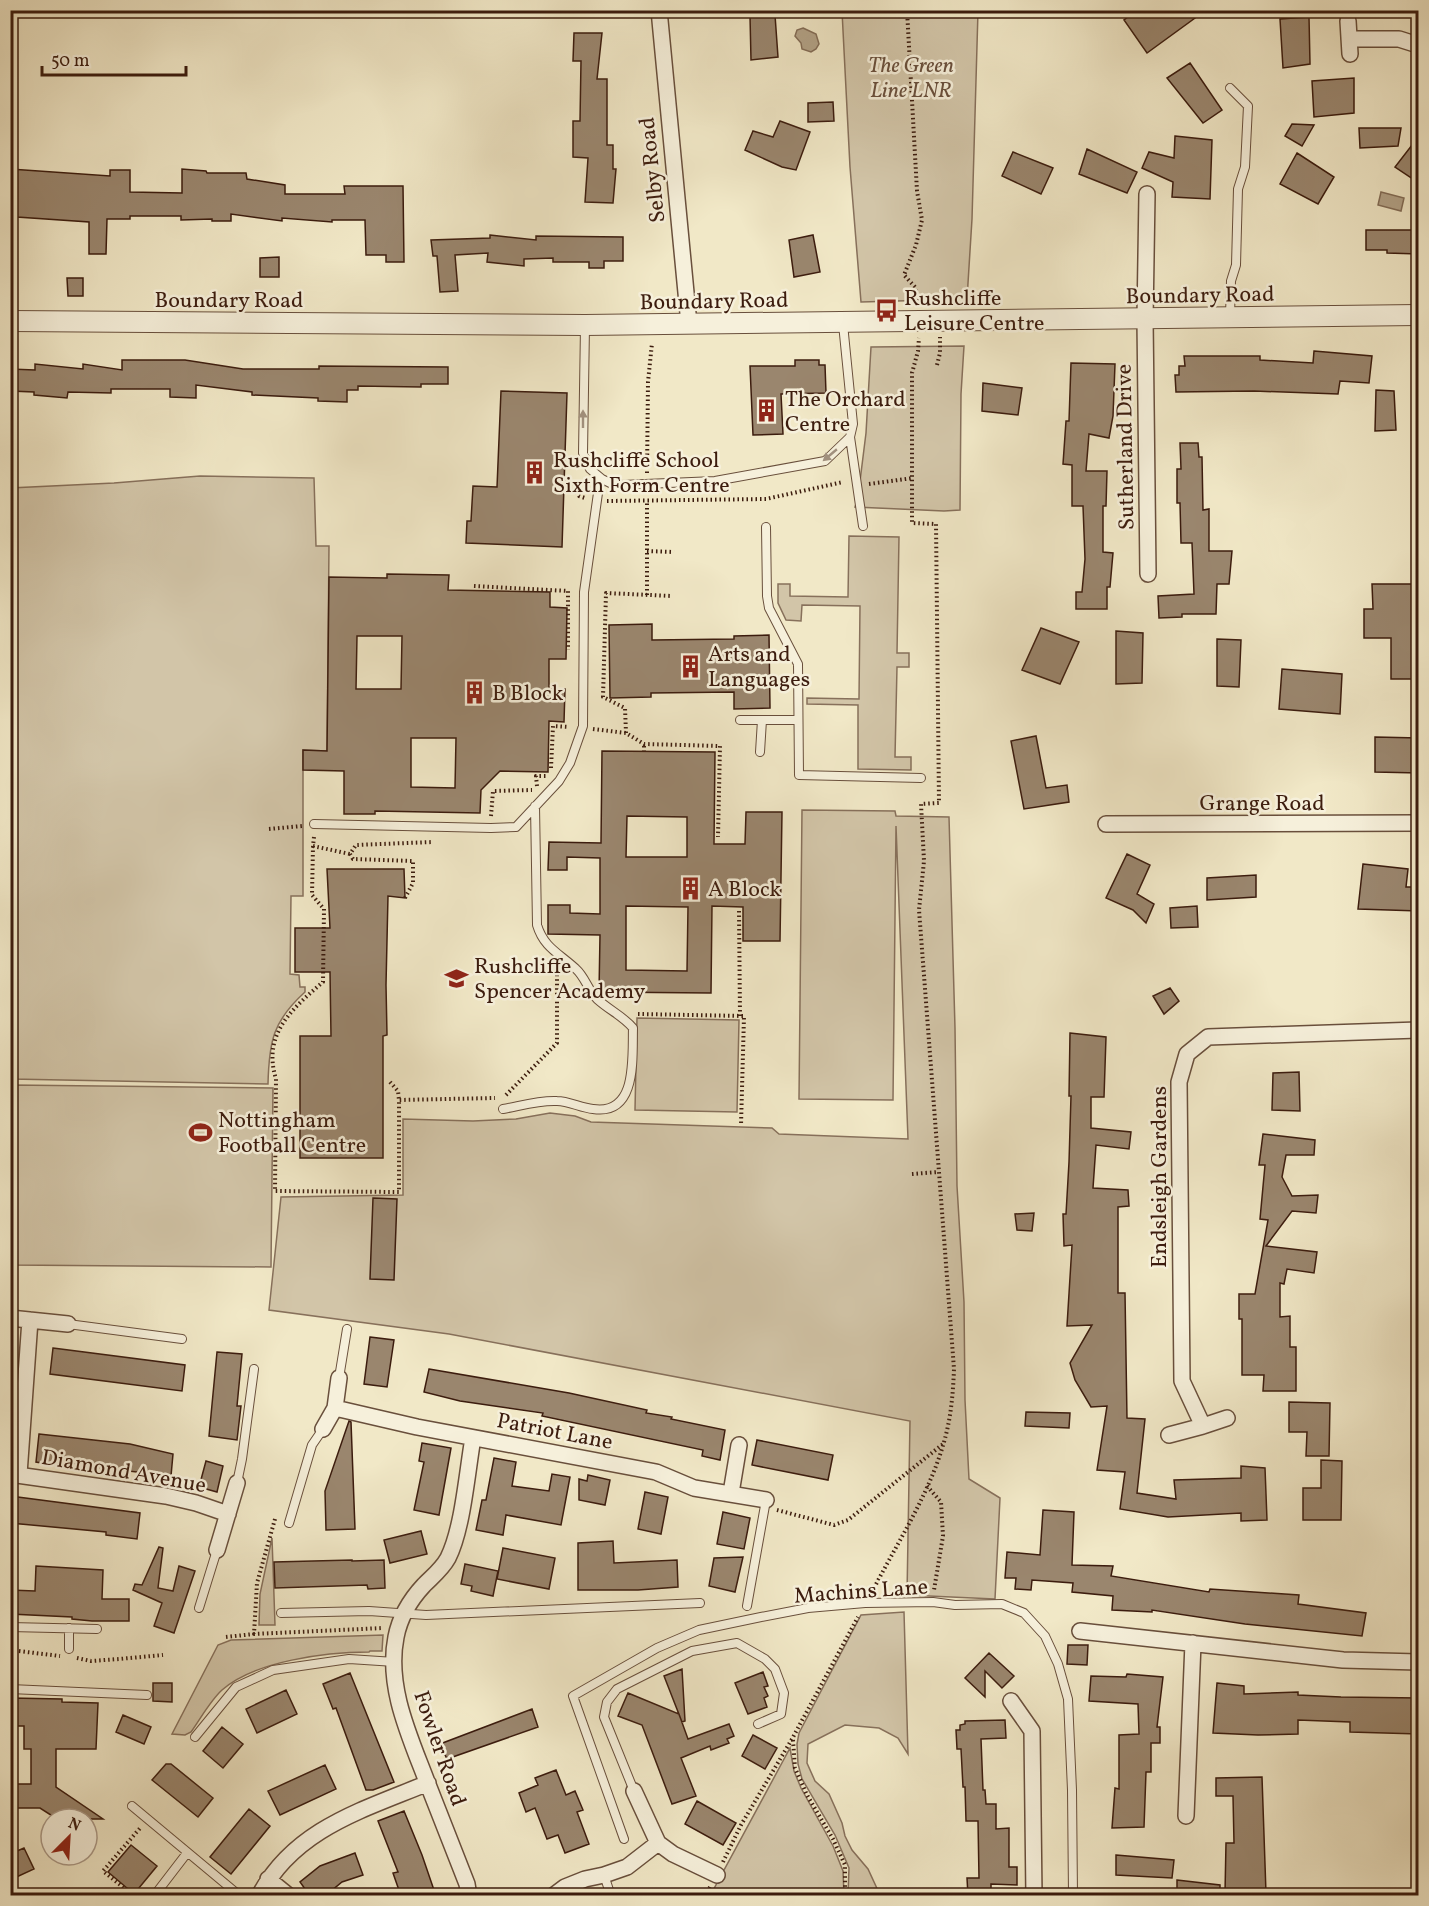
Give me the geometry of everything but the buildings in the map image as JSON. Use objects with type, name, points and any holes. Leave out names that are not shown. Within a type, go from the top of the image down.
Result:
[{"type":"street","name":"Selby Road","points":[[659,10],[689,324]]},
{"type":"street","points":[[1348,21],[1349,47],[1399,39],[1419,45]]},
{"type":"street","name":"Sutherland Drive","points":[[1147,195],[1145,319],[1148,574]]},
{"type":"street","name":"Boundary Road","points":[[10,321],[585,325],[1419,315]]},
{"type":"street","name":"Grange Road","points":[[1106,824],[1419,823]]},
{"type":"street","name":"Endsleigh Gardens","points":[[1203,1426],[1182,1381],[1179,1082],[1187,1054],[1208,1037],[1419,1030]]},
{"type":"street","points":[[10,1318],[68,1324]]},
{"type":"street","points":[[15,1474],[30,1320]]},
{"type":"street","points":[[324,1429],[335,1408],[339,1378]]},
{"type":"street","name":"Patriot Lane","points":[[335,1408],[656,1472],[694,1488],[766,1500]]},
{"type":"street","points":[[1169,1435],[1227,1418]]},
{"type":"street","name":"Fowler Road","points":[[469,1896],[467,1884],[405,1724],[397,1692],[394,1662],[396,1637],[404,1612],[410,1602],[440,1570],[448,1557],[457,1532],[473,1437]]},
{"type":"street","points":[[731,1493],[739,1445]]},
{"type":"street","name":"Diamond Avenue","points":[[15,1474],[166,1496],[228,1514]]},
{"type":"street","name":"Diamond Avenue","points":[[217,1550],[237,1483]]},
{"type":"street","points":[[1080,1631],[1343,1660],[1419,1662]]},
{"type":"street","points":[[1186,1816],[1193,1644]]},
{"type":"street","points":[[1011,1701],[1032,1731],[1034,1896]]},
{"type":"street","points":[[259,1896],[268,1879],[295,1849],[316,1833],[337,1821],[428,1784]]},
{"type":"street","points":[[634,1791],[658,1843],[673,1854],[717,1875]]},
{"type":"street","points":[[553,1896],[565,1887],[585,1879],[627,1867],[658,1843]]},
{"type":"street","points":[[268,1879],[289,1896]]},
{"type":"lane","points":[[1230,88],[1248,106],[1245,167],[1238,189],[1236,265],[1230,281],[1230,318]]},
{"type":"lane","points":[[843,322],[853,424],[850,437],[863,526]]},
{"type":"lane","points":[[585,325],[583,453],[590,469],[602,479],[622,485],[715,481],[763,474],[825,461],[850,437]]},
{"type":"lane","points":[[314,824],[491,828],[516,826],[559,781],[570,763],[583,726],[584,591],[602,479]]},
{"type":"lane","points":[[766,527],[767,596],[770,608],[798,664],[799,775],[921,778]]},
{"type":"lane","points":[[740,720],[798,720]]},
{"type":"lane","points":[[760,752],[762,720]]},
{"type":"lane","points":[[502,1109],[560,1101],[594,1110],[609,1109],[619,1103],[632,1077],[633,1028],[624,1018],[596,998],[578,970],[540,937],[537,924],[535,806]]},
{"type":"lane","points":[[68,1324],[182,1338]]},
{"type":"lane","points":[[339,1378],[347,1329]]},
{"type":"lane","name":"Diamond Avenue","points":[[237,1483],[254,1369]]},
{"type":"lane","points":[[289,1523],[312,1446],[324,1429]]},
{"type":"lane","points":[[747,1606],[766,1500]]},
{"type":"lane","name":"Diamond Avenue","points":[[199,1608],[217,1550]]},
{"type":"lane","points":[[281,1613],[369,1611],[437,1614],[700,1603]]},
{"type":"lane","name":"Machins Lane","points":[[624,1839],[573,1696],[657,1648],[699,1630],[808,1608],[865,1603],[1002,1604],[1024,1613],[1045,1636],[1058,1664],[1068,1699],[1073,1896]]},
{"type":"lane","points":[[10,1627],[97,1629]]},
{"type":"lane","points":[[69,1628],[69,1649]]},
{"type":"lane","points":[[634,1791],[604,1717],[606,1702],[617,1689],[692,1652],[737,1643],[765,1659],[775,1669],[784,1693],[781,1714],[758,1724]]},
{"type":"lane","points":[[195,1737],[236,1687],[273,1670],[348,1659],[394,1662]]},
{"type":"lane","points":[[10,1689],[147,1695]]},
{"type":"lane","points":[[132,1806],[240,1896]]},
{"type":"lane","points":[[154,1896],[188,1852]]},
{"type":"lane","points":[[604,1875],[611,1896]]},
{"type":"path","points":[[732,1847],[741,1825],[792,1739],[927,1486],[944,1443],[952,1409],[954,1369],[919,910],[924,861],[921,804],[939,803],[936,524],[912,523],[912,373],[918,351],[921,311],[915,287],[904,275],[916,245],[922,220],[917,191],[907,10]]},
{"type":"path","points":[[647,474],[648,382],[653,324]]},
{"type":"path","points":[[937,365],[940,335]]},
{"type":"path","points":[[564,481],[569,481],[579,496],[597,500],[647,501],[766,499],[843,482],[849,488],[913,478]]},
{"type":"path","points":[[647,501],[647,595]]},
{"type":"path","points":[[647,551],[674,552]]},
{"type":"path","points":[[474,586],[568,591],[568,656]]},
{"type":"path","points":[[626,733],[625,708],[603,697],[606,592],[672,596]]},
{"type":"path","points":[[491,828],[493,791],[537,790],[536,776],[551,776],[553,726],[569,727],[569,717]]},
{"type":"path","points":[[607,732],[626,733],[644,744],[720,746],[718,837]]},
{"type":"path","points":[[644,744],[644,752]]},
{"type":"path","points":[[269,829],[314,824],[312,895],[324,909],[323,982],[284,1020],[272,1052],[271,1064],[276,1079],[275,1191],[399,1192],[399,1100],[398,1090],[390,1082]]},
{"type":"path","points":[[350,854],[356,845],[416,843]]},
{"type":"path","points":[[313,846],[350,854],[353,859],[413,861],[413,883],[405,898]]},
{"type":"path","points":[[739,911],[740,1016]]},
{"type":"path","points":[[399,1100],[502,1098],[557,1042],[557,954]]},
{"type":"path","points":[[624,1018],[632,1014],[744,1016],[741,1125]]},
{"type":"path","points":[[912,1174],[938,1172]]},
{"type":"path","points":[[766,1500],[778,1512],[834,1525],[848,1520],[944,1443]]},
{"type":"path","points":[[927,1486],[941,1502],[942,1513],[943,1536],[933,1602]]},
{"type":"path","points":[[254,1634],[257,1583],[275,1518]]},
{"type":"path","points":[[226,1637],[399,1628]]},
{"type":"path","points":[[10,1650],[62,1656]]},
{"type":"path","points":[[72,1658],[101,1660],[164,1654]]},
{"type":"path","points":[[792,1739],[795,1768],[807,1796],[833,1839],[845,1865],[845,1896]]},
{"type":"path","points":[[134,1896],[103,1871],[147,1819]]},
{"type":"green space","name":"The Green Line LNR","points":[[842,11],[978,11],[972,219],[967,299],[861,302],[850,167]]},
{"type":"green space","points":[[964,346],[961,394],[960,510],[855,507],[866,433],[871,347]]},
{"type":"green space","points":[[200,476],[314,478],[316,546],[329,546],[327,751],[303,750],[303,896],[291,896],[290,974],[299,975],[300,987],[305,987],[305,992],[279,1023],[272,1044],[268,1084],[11,1079],[10,488]]},
{"type":"green space","points":[[849,536],[899,537],[897,653],[909,653],[909,667],[897,667],[895,757],[911,757],[911,770],[858,769],[858,705],[807,704],[807,698],[859,699],[860,606],[802,605],[801,621],[786,620],[778,603],[778,584],[790,584],[790,596],[848,597]]},
{"type":"green space","points":[[802,810],[895,811],[896,816],[949,817],[957,1186],[964,1302],[969,1479],[1000,1498],[995,1599],[907,1595],[910,1421],[449,1334],[269,1310],[281,1197],[403,1195],[403,1119],[473,1121],[516,1119],[550,1113],[575,1116],[591,1122],[772,1128],[779,1134],[908,1139],[896,826],[893,1100],[799,1099]]},
{"type":"green space","points":[[637,1018],[739,1020],[737,1112],[635,1110]]},
{"type":"green space","points":[[11,1085],[273,1088],[271,1267],[11,1265]]},
{"type":"green space","points":[[272,1538],[275,1625],[259,1625],[260,1594]]},
{"type":"green space","points":[[904,1612],[908,1754],[898,1738],[879,1728],[845,1725],[808,1744],[807,1763],[815,1781],[829,1794],[852,1850],[868,1869],[880,1895],[848,1895],[849,1868],[835,1835],[802,1779],[798,1764],[799,1733],[861,1615]]},
{"type":"green space","points":[[383,1635],[382,1651],[312,1656],[253,1672],[222,1690],[191,1732],[185,1735],[172,1734],[218,1645],[231,1640]]},
{"type":"green space","points":[[790,1748],[794,1771],[801,1788],[833,1846],[843,1871],[844,1895],[710,1896]]},
{"type":"shaded area","points":[[803,28],[816,34],[819,44],[811,52],[802,49],[801,43],[795,36],[797,30]]},
{"type":"shaded area","points":[[1381,192],[1404,198],[1401,211],[1378,205]]},
{"type":"place","name":"Rushcliffe Leisure Centre","points":[[886,310]]},
{"type":"place","name":"The Orchard Centre","points":[[767,411]]},
{"type":"place","name":"Rushcliffe School Sixth Form Centre","points":[[535,472]]},
{"type":"place","name":"Arts and Languages","points":[[690,666]]},
{"type":"place","name":"B Block","points":[[474,692]]},
{"type":"place","name":"A Block","points":[[690,888]]},
{"type":"place","name":"Rushcliffe Spencer Academy","points":[[456,978]]},
{"type":"place","name":"Nottingham Football Centre","points":[[200,1132]]}]
